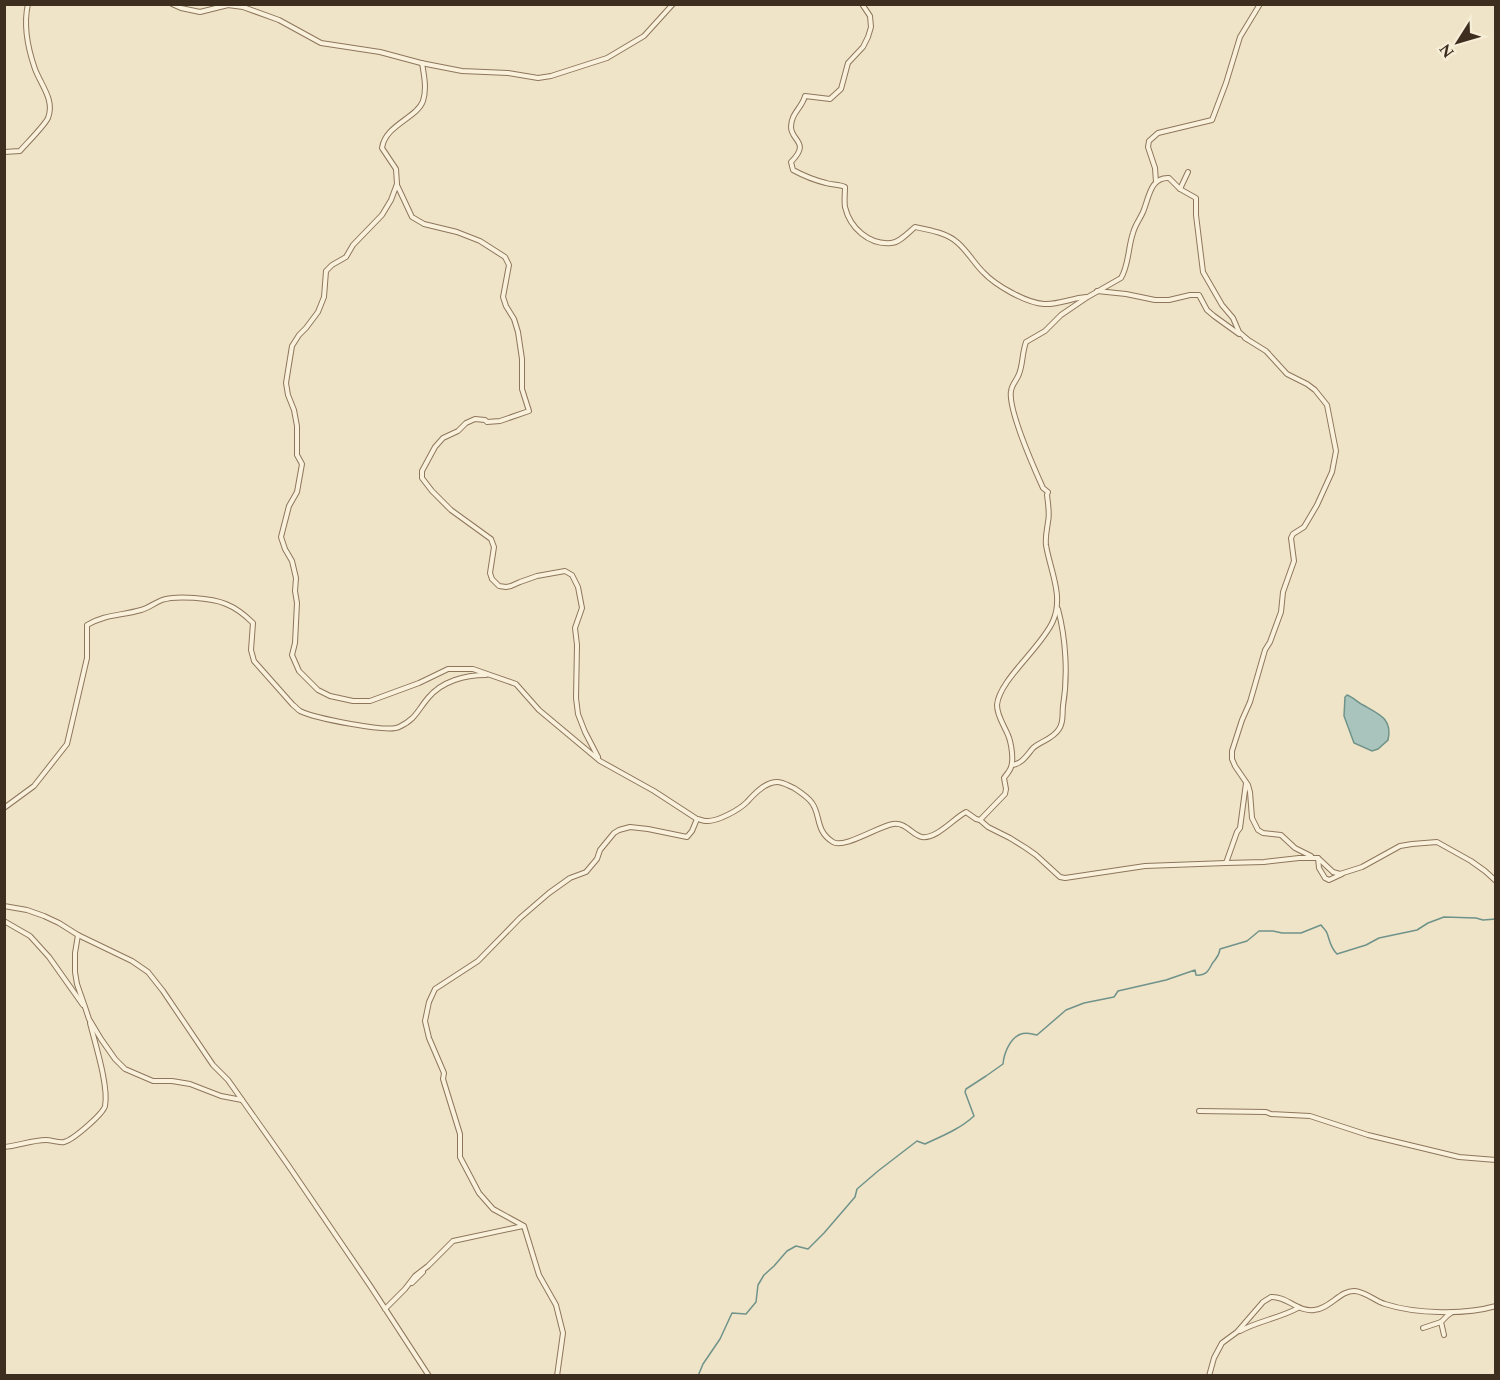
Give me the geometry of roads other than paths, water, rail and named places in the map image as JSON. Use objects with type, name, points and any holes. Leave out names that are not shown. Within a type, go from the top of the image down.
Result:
[{"type":"street","points":[[4,152],[20,151],[48,118],[50,101],[36,71],[28,45],[26,13],[28,4]]},
{"type":"street","points":[[172,4],[200,12],[228,6],[243,7],[279,20],[321,43],[380,52],[462,71],[508,73],[538,78],[607,58],[622,50],[644,36],[673,4]]},
{"type":"street","points":[[862,4],[870,16],[871,27],[863,46],[848,63],[841,89],[830,99],[805,96],[803,104],[794,113],[790,124],[797,138],[799,150],[791,162],[793,170],[812,180],[845,187],[845,207],[864,237],[872,241],[892,244],[915,228],[936,231],[957,242],[989,277],[1030,302],[1045,305],[1088,297]]},
{"type":"street","points":[[1156,182],[1155,168],[1148,147],[1149,141],[1158,133],[1212,120],[1240,37],[1260,4]]},
{"type":"street","points":[[422,63],[425,84],[423,101],[419,109],[389,133],[382,143],[382,148],[396,169],[397,184],[412,217],[424,224],[457,232],[480,241],[505,257],[509,265],[503,297],[518,332],[522,358],[522,389],[530,411],[500,421],[488,422],[475,419],[466,423],[435,447],[422,471],[422,478],[451,510],[491,539],[494,547],[490,573],[499,586],[511,586],[537,576],[566,572],[572,575],[578,587],[582,608],[575,628],[578,714],[600,761]]},
{"type":"street","points":[[1180,189],[1188,172]]},
{"type":"street","points":[[1012,765],[1018,763],[1035,746],[1050,738],[1060,728],[1066,690],[1062,627],[1055,578],[1046,542],[1049,519],[1048,492],[1041,484],[1013,411],[1011,393],[1013,383],[1020,374],[1026,342],[1045,331],[1061,315],[1096,291],[1115,282],[1123,274],[1133,231],[1149,194],[1156,182],[1163,178],[1169,178],[1180,189],[1196,198],[1203,272],[1222,305],[1233,318],[1239,332],[1247,339]]},
{"type":"street","points":[[397,184],[382,215],[353,245],[346,257],[326,271],[324,297],[318,312],[292,346],[286,383],[297,426],[297,455],[302,464],[297,492],[289,506],[281,537],[292,561],[296,578],[295,643],[292,655],[298,671],[318,690],[330,696],[353,701],[370,701],[448,669],[473,669],[516,684],[539,710],[600,761],[654,791],[697,819],[706,821],[730,813],[741,807],[766,786],[775,782],[782,783],[810,800],[819,825],[829,839],[838,844],[844,844],[894,824],[908,827],[923,837],[944,828],[964,813],[1010,838],[1036,855],[1060,877],[1065,878],[1145,866],[1317,858]]},
{"type":"street","points":[[1096,291],[1155,300],[1199,295],[1207,310],[1266,351],[1287,374],[1316,390],[1327,405],[1336,451],[1335,461],[1317,505],[1304,527],[1291,538],[1294,561],[1283,592],[1281,612],[1265,650],[1250,702],[1234,741],[1232,759],[1250,792],[1252,818],[1258,830],[1281,836],[1306,855],[1317,858],[1333,872],[1345,873]]},
{"type":"street","points":[[4,808],[34,786],[67,744],[87,658],[87,625],[111,615],[150,608],[163,599],[188,596],[224,603],[235,608],[253,623],[250,650],[254,661],[293,705],[298,710],[340,722],[396,729],[411,721],[429,696],[446,682],[473,675],[490,675]]},
{"type":"street","points":[[980,820],[1005,794],[1004,778],[1012,765],[1009,736],[998,712],[997,705],[1001,693],[1012,675],[1046,633],[1058,608]]},
{"type":"street","points":[[1226,863],[1240,828],[1246,782]]},
{"type":"street","points":[[557,1376],[563,1333],[556,1305],[539,1275],[524,1226],[506,1217],[485,1201],[460,1157],[460,1134],[443,1079],[444,1072],[429,1038],[425,1023],[426,1011],[437,987],[478,961],[549,893],[570,878],[586,872],[597,859],[600,850],[617,831],[630,827],[687,837],[697,819]]},
{"type":"street","points":[[1317,858],[1325,878],[1329,880],[1370,864],[1400,846],[1437,842],[1472,861],[1496,881]]},
{"type":"street","points":[[4,906],[44,915],[132,961],[148,972],[213,1065],[228,1080],[304,1189],[429,1376]]},
{"type":"street","points":[[4,921],[30,936],[50,957],[85,1007]]},
{"type":"street","points":[[4,1147],[46,1140],[65,1142],[101,1114],[105,1104],[103,1077],[75,972],[78,934]]},
{"type":"street","points":[[89,1019],[100,1039],[125,1070],[153,1081],[190,1084],[242,1101]]},
{"type":"street","points":[[1199,1111],[1266,1112],[1310,1116],[1368,1135],[1459,1157],[1496,1160]]},
{"type":"street","points":[[385,1309],[415,1276],[456,1239],[524,1226]]},
{"type":"street","points":[[1237,1332],[1263,1302],[1271,1297],[1280,1298],[1306,1310],[1319,1309],[1345,1293],[1356,1291],[1393,1306],[1455,1313]]},
{"type":"street","points":[[1423,1328],[1441,1322],[1448,1315],[1496,1306]]},
{"type":"street","points":[[1209,1376],[1220,1345],[1237,1332],[1298,1308]]},
{"type":"street","points":[[1441,1322],[1444,1335]]},
{"type":"water","points":[[1347,695],[1379,714],[1387,722],[1388,740],[1378,749],[1372,751],[1354,743],[1344,716]]},
{"type":"waterway","points":[[698,1376],[732,1313],[746,1314],[756,1302],[758,1285],[764,1275],[787,1251],[796,1246],[808,1249],[855,1197],[857,1189],[917,1141],[925,1144],[957,1128],[974,1116],[965,1092],[966,1089],[1003,1064],[1008,1046],[1017,1036],[1025,1033],[1037,1035],[1066,1010],[1084,1003],[1114,997],[1118,991],[1166,980],[1195,970],[1196,975],[1204,974],[1219,954],[1220,949],[1247,941],[1259,931],[1301,933],[1321,925],[1327,932],[1337,954],[1366,945],[1379,938],[1417,930],[1444,917],[1496,919]]}]
